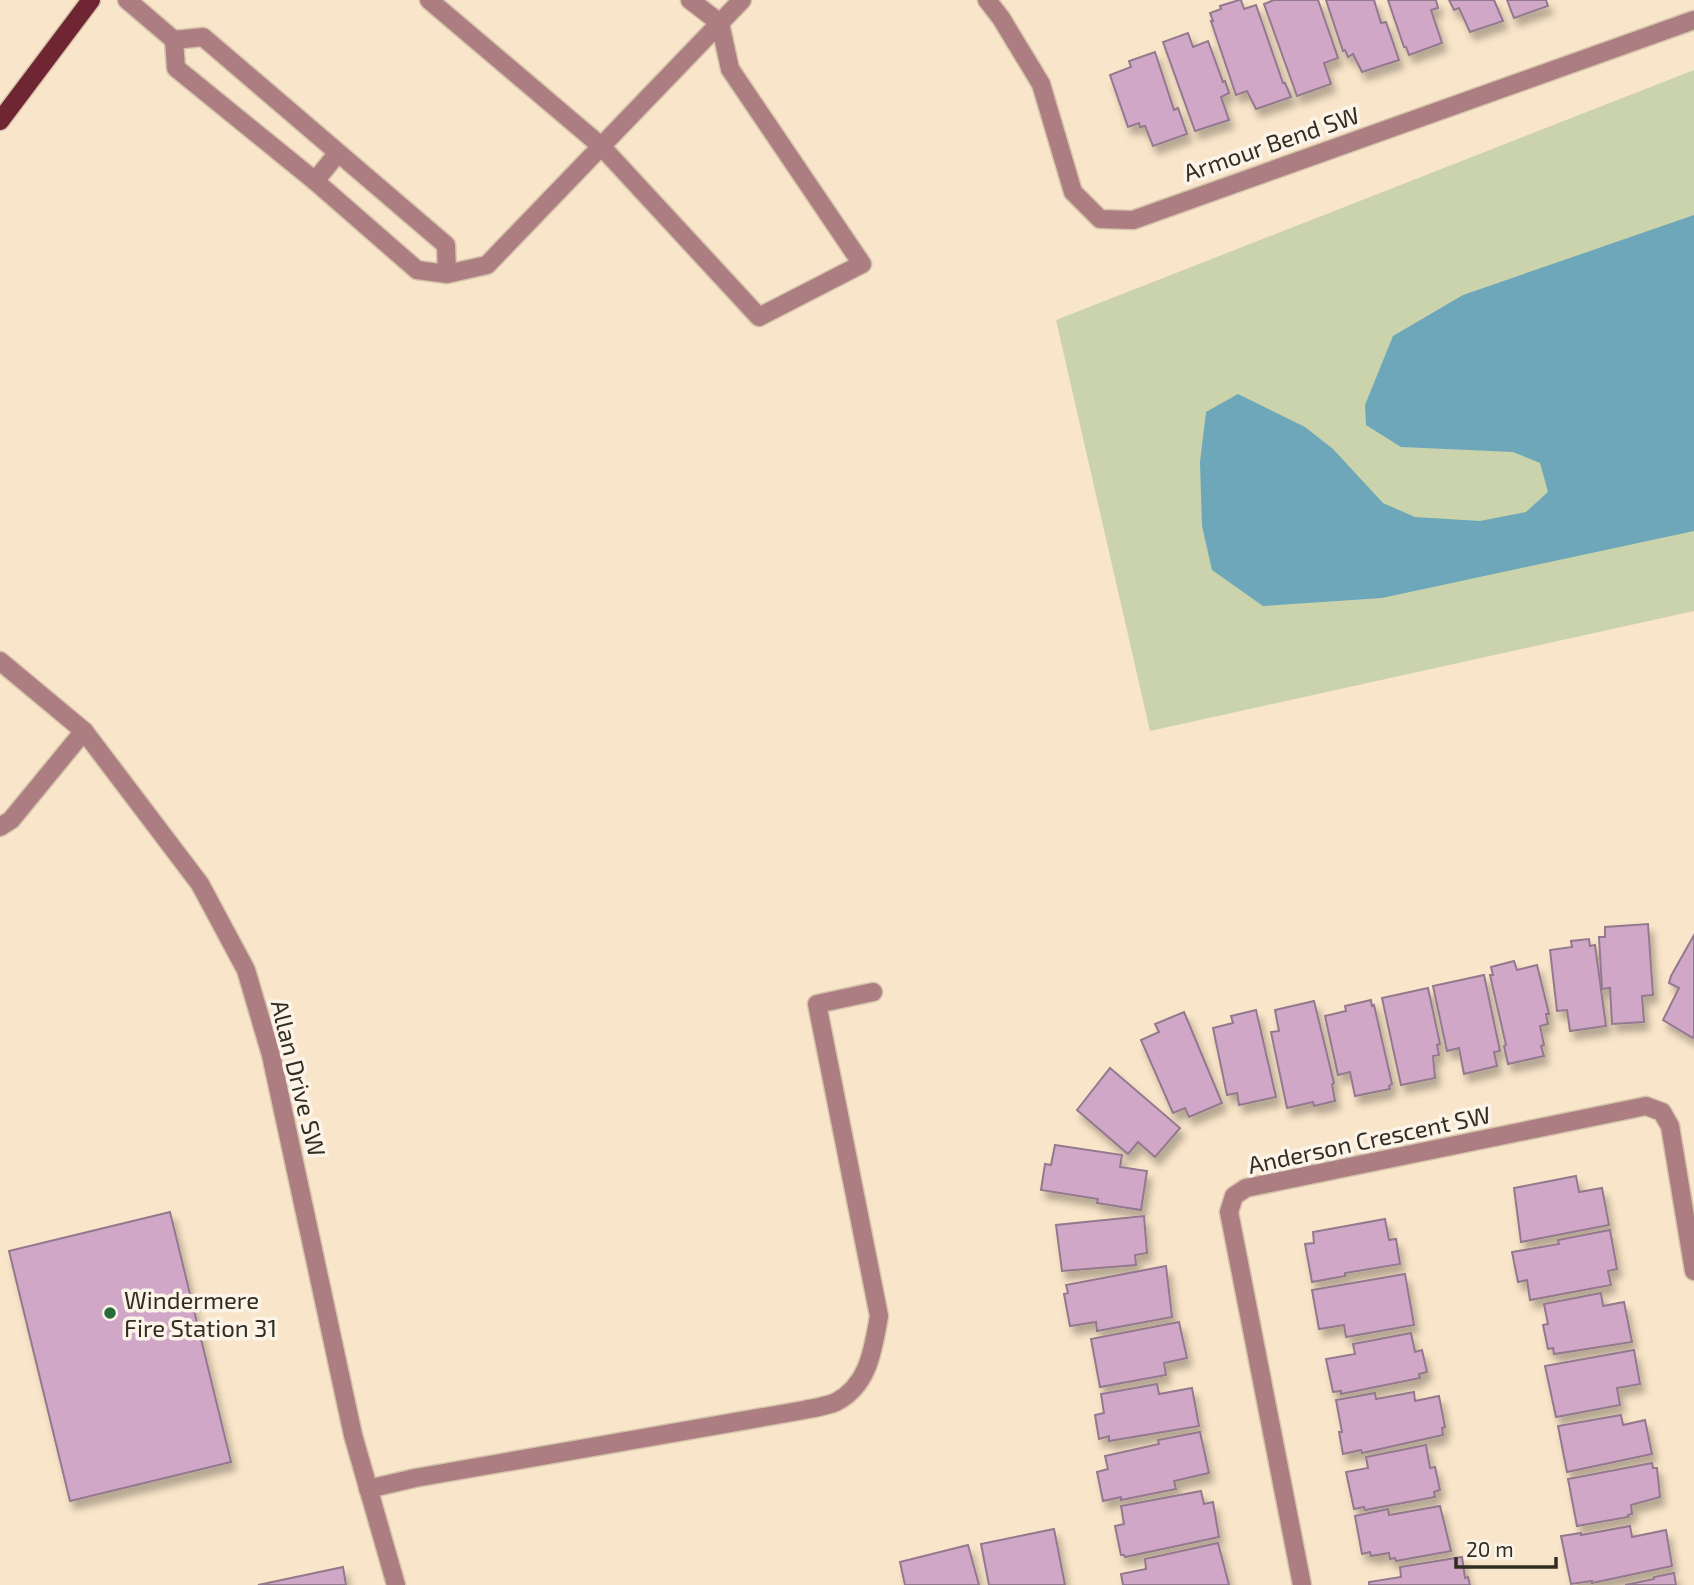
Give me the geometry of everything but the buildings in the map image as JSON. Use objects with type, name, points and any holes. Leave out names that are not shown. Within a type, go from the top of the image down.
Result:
[{"type":"main road","points":[[0,121],[91,0]]},
{"type":"street","points":[[127,0],[174,40],[176,68],[417,270],[447,274],[487,265],[742,0]]},
{"type":"street","points":[[429,0],[601,146],[759,317],[862,264],[730,69],[719,23],[690,0]]},
{"type":"street","name":"Armour Bend SW","points":[[987,0],[1041,84],[1073,192],[1100,219],[1133,220],[1694,20]]},
{"type":"street","points":[[174,40],[203,37],[446,245],[447,274]]},
{"type":"street","points":[[314,181],[337,154]]},
{"type":"street","name":"Allan Drive SW","points":[[0,661],[84,731],[200,884],[246,970],[271,1055],[353,1435],[396,1585]]},
{"type":"street","points":[[0,827],[11,820],[84,731]]},
{"type":"street","points":[[368,1489],[415,1478],[804,1410],[834,1403],[854,1390],[871,1361],[879,1316],[817,1004],[873,992]]},
{"type":"street","name":"Anderson Crescent SW","points":[[1302,1585],[1229,1212],[1234,1196],[1246,1188],[1646,1107],[1662,1112],[1670,1126],[1694,1271]]},
{"type":"green space","points":[[1694,70],[1694,611],[1150,731],[1056,320]]},
{"type":"water","points":[[1694,215],[1694,531],[1382,598],[1263,606],[1212,570],[1202,526],[1200,462],[1206,412],[1238,394],[1305,427],[1333,449],[1383,503],[1415,517],[1480,521],[1526,512],[1548,492],[1540,463],[1513,452],[1401,447],[1366,425],[1365,405],[1393,336],[1463,295]]},
{"type":"place","name":"Windermere Fire Station 31","points":[[110,1313]]}]
